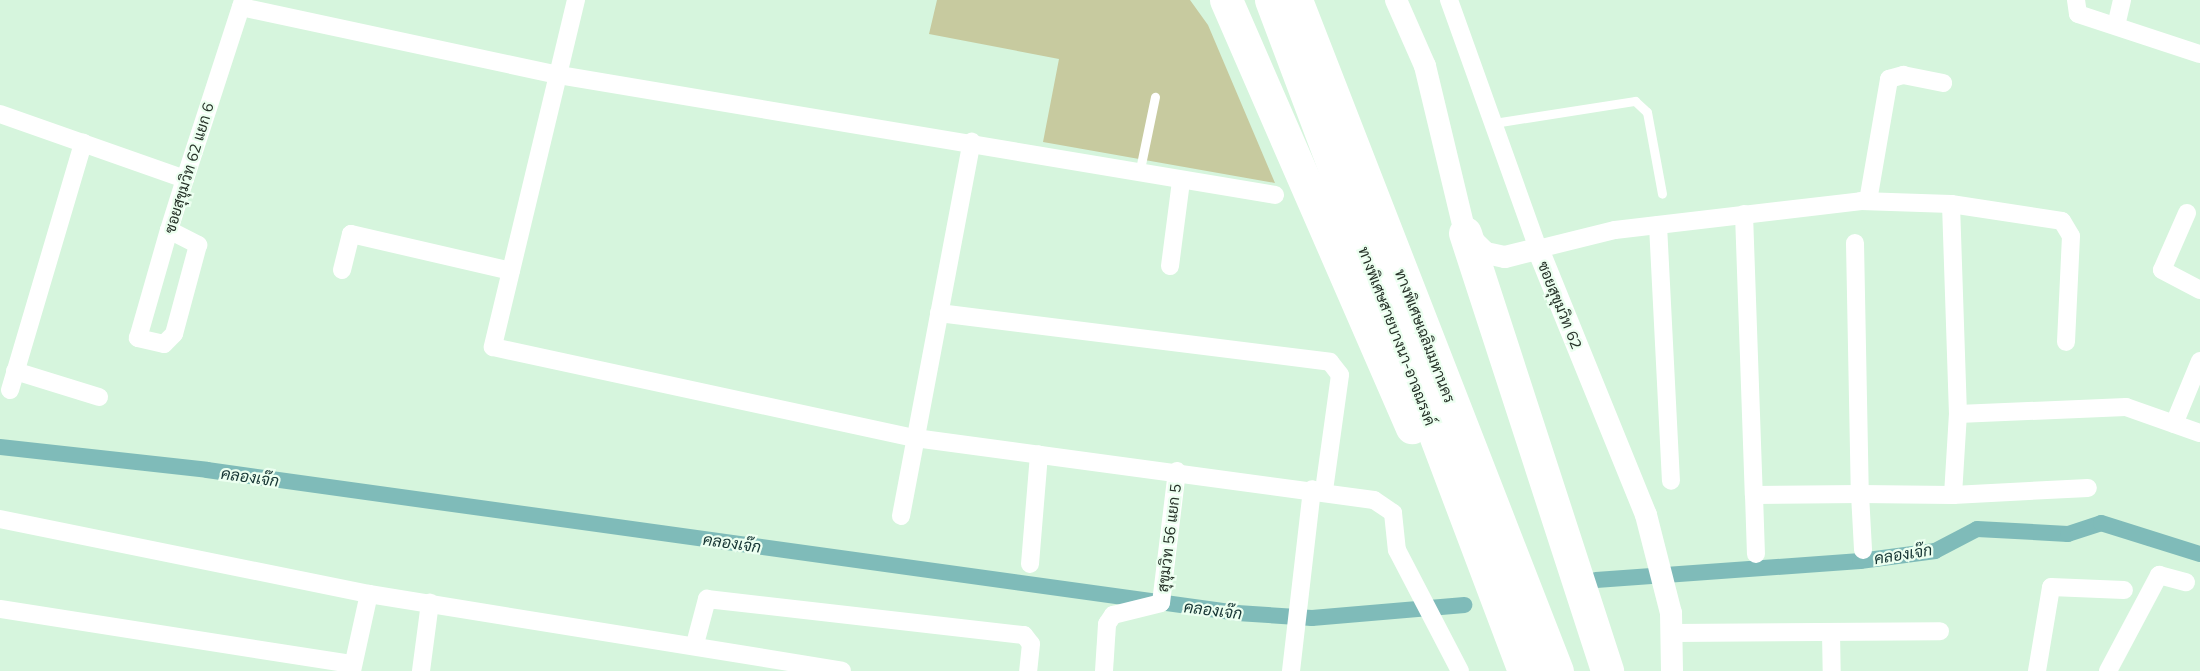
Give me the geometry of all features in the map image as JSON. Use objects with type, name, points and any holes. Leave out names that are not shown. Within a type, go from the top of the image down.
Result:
[{"type":"highway","points":[[1226,0],[1422,448]]},
{"type":"highway","points":[[1259,0],[1422,448],[1507,671]]},
{"type":"highway","name":"ทางพิเศษสายบางนา-อาจณรงค์","points":[[1271,0],[1524,671]]},
{"type":"highway","name":"ทางพิเศษเฉลิมมหานคร","points":[[1296,0],[1557,671]]},
{"type":"highway","points":[[1319,0],[1569,671]]},
{"type":"highway","points":[[1465,233],[1607,671]]},
{"type":"street","points":[[576,0],[493,347],[915,438],[1318,490],[1374,500],[1393,513],[1397,550],[1443,632],[1460,671]]},
{"type":"street","points":[[1396,0],[1425,66],[1465,233]]},
{"type":"street","points":[[1449,0],[1538,249],[1658,225],[1868,201],[1950,204],[2062,221],[2071,236],[2066,342]]},
{"type":"street","points":[[2076,0],[2078,14],[2199,48]]},
{"type":"street","points":[[2116,26],[2122,0]]},
{"type":"street","points":[[242,3],[559,75],[972,142],[1139,175],[1275,195]]},
{"type":"street","name":"ซอยสุขุมวิท 62 แยก 6","points":[[170,230],[198,245],[174,334],[164,344],[138,338],[185,179],[242,3]]},
{"type":"street","points":[[1868,201],[1889,79],[1903,75],[1943,83]]},
{"type":"street","points":[[0,114],[185,179]]},
{"type":"street","points":[[901,516],[972,142]]},
{"type":"street","points":[[10,390],[83,143]]},
{"type":"street","points":[[1170,266],[1181,181]]},
{"type":"street","points":[[1950,204],[1958,414],[1953,495]]},
{"type":"street","points":[[2187,213],[2162,270],[2200,290]]},
{"type":"street","points":[[1744,214],[1756,554]]},
{"type":"street","points":[[1658,225],[1671,481]]},
{"type":"street","name":"ซอยสุขุมวิท 62","points":[[1465,233],[1486,253],[1505,256],[1538,249],[1646,515],[1667,596],[1673,633],[1672,671]]},
{"type":"street","points":[[342,270],[351,234],[511,271]]},
{"type":"street","points":[[1855,243],[1863,550]]},
{"type":"street","points":[[939,313],[1330,362],[1340,375],[1298,595],[1291,671]]},
{"type":"street","points":[[2174,423],[2200,361]]},
{"type":"street","points":[[15,372],[99,397]]},
{"type":"street","points":[[1958,414],[2126,406],[2200,433]]},
{"type":"street","points":[[1030,564],[1039,454]]},
{"type":"street","name":"สุขุมวิท 56 แยก 5","points":[[1104,671],[1107,624],[1113,615],[1161,603],[1177,471]]},
{"type":"street","points":[[1754,495],[1953,495],[2088,488]]},
{"type":"street","points":[[0,519],[369,594],[695,644],[842,671]]},
{"type":"street","points":[[2108,671],[2159,575],[2186,582]]},
{"type":"street","points":[[2037,671],[2051,587],[2124,590]]},
{"type":"street","points":[[0,609],[353,668],[369,594]]},
{"type":"street","points":[[695,644],[707,599],[1024,635],[1031,644],[1028,671]]},
{"type":"street","points":[[421,671],[430,603]]},
{"type":"street","points":[[1673,633],[1940,631]]},
{"type":"street","points":[[1831,632],[1832,671]]},
{"type":"lane","points":[[1139,175],[1155,97]]},
{"type":"lane","points":[[1494,123],[1635,101],[1647,112],[1662,194]]},
{"type":"green space","points":[[937,0],[1190,0],[1208,25],[1275,183],[1043,142],[1059,59],[929,34]]},
{"type":"waterway","name":"คลองเจ๊ก","points":[[0,447],[207,470],[1237,613],[1312,618],[1464,605]]},
{"type":"waterway","name":"คลองเจ๊ก","points":[[1596,580],[1860,561],[1935,551],[1977,529],[2068,534],[2101,523],[2200,554]]}]
